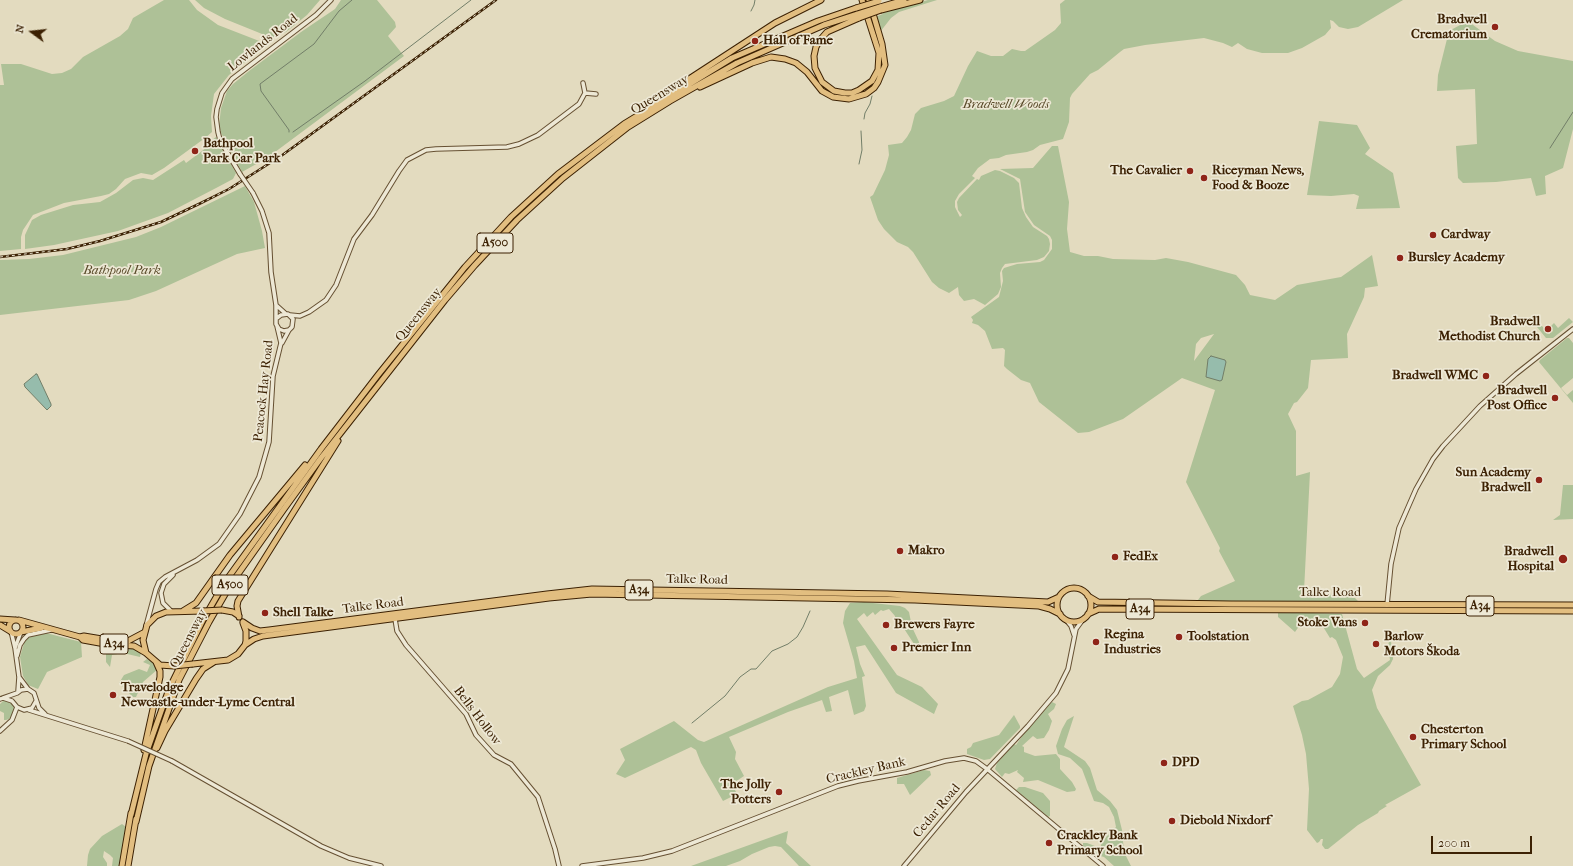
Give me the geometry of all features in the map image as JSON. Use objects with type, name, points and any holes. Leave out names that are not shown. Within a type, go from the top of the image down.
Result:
[{"type":"highway","points":[[624,124],[703,69],[775,23],[821,0]]},
{"type":"highway","points":[[858,16],[827,32],[816,47],[814,56],[815,68],[822,82],[834,91],[852,93],[872,80],[878,70],[879,53],[862,0]]},
{"type":"highway","points":[[662,106],[752,63],[771,57],[785,59],[796,63],[807,72],[822,91],[833,96],[849,99],[866,94],[874,88],[878,82],[885,65],[882,44],[869,0]]},
{"type":"highway","name":"Queensway","points":[[131,815],[140,774],[152,735],[176,673],[203,620],[225,582],[242,556],[342,422],[465,267],[511,218],[558,174],[624,124],[732,58],[818,21],[880,0]]},
{"type":"highway","name":"Queensway","points":[[136,822],[149,766],[179,680],[209,622],[231,584],[266,534],[363,404],[445,300],[517,220],[563,178],[628,127],[737,63],[824,25],[858,16],[904,0]]},
{"type":"highway","points":[[881,8],[920,0]]},
{"type":"highway","points":[[245,645],[246,631],[239,616],[237,604],[328,457],[363,404]]},
{"type":"highway","name":"A500","points":[[183,611],[196,603],[230,555],[342,422]]},
{"type":"highway","name":"A34","points":[[1059,597],[1066,590],[1074,588],[1081,590],[1088,596]]},
{"type":"highway","name":"Talke Road","points":[[243,622],[260,631],[547,594],[592,590],[887,594],[1048,602],[1059,597]]},
{"type":"highway","name":"Talke Road","points":[[156,662],[164,666],[174,666],[228,660],[234,657],[245,645],[254,639],[263,636],[549,598],[592,594],[915,600],[1039,606],[1060,614]]},
{"type":"highway","points":[[1086,616],[1091,605],[1088,596]]},
{"type":"highway","name":"Talke Road","points":[[1088,596],[1098,602],[1387,607],[1425,610],[1573,611]]},
{"type":"highway","points":[[1059,597],[1057,605],[1060,614]]},
{"type":"highway","name":"Talke Road","points":[[1086,616],[1099,609],[1209,610],[1573,605]]},
{"type":"highway","points":[[131,815],[133,798],[160,677],[160,671],[156,662],[146,653],[143,640],[145,630],[156,616],[171,611],[222,610],[232,612],[239,616]]},
{"type":"highway","name":"A34","points":[[1060,614],[1066,620],[1077,622],[1086,616]]},
{"type":"highway","name":"A34","points":[[0,619],[17,620],[42,628],[80,637],[84,636],[108,640],[128,641],[145,630]]},
{"type":"highway","points":[[0,625],[10,631],[15,634],[21,632],[23,625],[17,620],[10,624],[10,631]]},
{"type":"highway","name":"A34","points":[[21,632],[42,628]]},
{"type":"highway","name":"A34","points":[[80,637],[83,640],[97,643],[134,646],[146,653]]},
{"type":"highway","points":[[136,822],[154,757],[164,731],[199,674],[207,666],[214,662]]},
{"type":"highway","name":"A500","points":[[122,866],[131,815]]},
{"type":"highway","name":"A500","points":[[128,866],[136,822]]},
{"type":"street","name":"Lowlands Road","points":[[240,174],[220,140],[218,132],[217,109],[222,93],[232,79],[316,15],[331,0]]},
{"type":"street","points":[[277,318],[281,315],[288,314],[300,316],[321,305],[331,294],[354,239],[372,215],[407,160],[426,150],[507,147],[520,144],[538,135],[579,104],[585,93],[583,83]]},
{"type":"street","points":[[585,93],[596,94]]},
{"type":"street","name":"Peacock Hay Road","points":[[145,630],[157,586],[165,577],[197,560],[219,544],[240,514],[256,482],[266,457],[269,442],[273,376],[281,343],[277,326],[276,305],[271,272],[269,233],[262,211],[253,193],[240,174]]},
{"type":"street","points":[[276,305],[288,314],[294,322],[292,326]]},
{"type":"street","name":"Peacock Hay Road","points":[[277,326],[281,330],[289,330],[300,316]]},
{"type":"street","points":[[1387,607],[1390,564],[1399,528],[1416,489],[1433,459],[1480,406],[1540,354],[1573,329]]},
{"type":"street","points":[[281,343],[289,330]]},
{"type":"street","name":"Peacock Hay Road","points":[[171,611],[162,600],[161,590],[164,584],[180,569]]},
{"type":"street","name":"Cedar Road","points":[[904,866],[987,769],[1056,693],[1068,668],[1079,624],[1086,616]]},
{"type":"street","name":"Bells Hollow","points":[[395,619],[397,631],[406,645],[466,714],[476,735],[494,756],[511,764],[538,797],[559,866]]},
{"type":"street","points":[[1066,620],[1073,630],[1075,638]]},
{"type":"street","points":[[16,658],[24,639],[32,633],[51,630]]},
{"type":"street","points":[[0,731],[12,720],[17,706],[15,698],[19,677],[15,648],[10,631]]},
{"type":"street","points":[[15,648],[21,632]]},
{"type":"street","points":[[19,677],[28,689],[34,693],[42,712],[49,717]]},
{"type":"street","points":[[2,698],[24,689],[28,689]]},
{"type":"street","points":[[2,698],[12,701],[17,706],[26,710],[128,741],[172,761],[321,846],[350,858],[381,866]]},
{"type":"street","points":[[15,715],[34,705],[36,700]]},
{"type":"street","name":"Crackley Bank","points":[[582,866],[643,858],[672,851],[823,792],[858,781],[907,772],[945,761],[964,758],[976,761],[987,769],[1104,866]]},
{"type":"green space","points":[[164,0],[189,0],[197,10],[218,25],[267,44],[229,75],[214,94],[211,116],[212,132],[164,168],[152,175],[141,173],[125,179],[109,194],[64,203],[33,215],[23,230],[21,237],[21,249],[0,251],[0,85],[4,85],[1,64],[21,64],[52,74],[62,73],[71,69],[83,57],[120,36],[128,29],[133,18]]},
{"type":"green space","points":[[195,0],[320,0],[307,15],[286,32],[272,38],[225,19],[204,8]]},
{"type":"green space","points":[[341,0],[377,0],[395,22],[396,27],[388,36],[404,56],[267,158],[242,172],[221,133],[219,126],[221,108],[227,91],[249,71],[301,32],[335,9]]},
{"type":"green space","points":[[928,0],[937,0],[899,12],[891,18],[880,32],[875,17],[883,14],[882,13]]},
{"type":"green space","name":"Bradwell Woods","points":[[1065,0],[1403,0],[1358,27],[1348,29],[1339,27],[1330,20],[1331,28],[1325,35],[1302,48],[1288,53],[1262,53],[1247,49],[1238,43],[1232,47],[1204,38],[1124,49],[1098,70],[1090,74],[1072,94],[1070,98],[1069,122],[1063,139],[1040,145],[1027,152],[990,159],[978,168],[972,176],[975,178],[959,194],[955,201],[955,207],[960,217],[962,215],[958,210],[957,202],[959,198],[977,179],[979,180],[981,176],[995,170],[1014,178],[1019,183],[1022,208],[1026,217],[1033,227],[1047,236],[1050,244],[1049,251],[1044,257],[1037,260],[1005,264],[1000,273],[1001,287],[998,294],[985,305],[974,299],[964,301],[959,295],[958,287],[949,293],[939,288],[932,282],[913,252],[908,247],[897,242],[884,229],[878,220],[870,197],[873,195],[885,170],[889,155],[888,145],[902,143],[911,130],[915,114],[921,108],[944,101],[954,96],[977,51],[991,56],[1003,56],[1012,49],[1025,51],[1055,30],[1061,23],[1060,4]]},
{"type":"green space","points":[[1469,22],[1495,41],[1518,51],[1573,61],[1573,129],[1563,168],[1545,176],[1546,194],[1536,196],[1531,178],[1496,182],[1463,183],[1458,178],[1456,146],[1477,144],[1475,89],[1437,91],[1438,75],[1449,31]]},
{"type":"green space","points":[[1319,121],[1357,125],[1370,148],[1365,154],[1393,173],[1400,208],[1356,209],[1359,196],[1354,194],[1331,196],[1307,195]]},
{"type":"green space","points":[[216,137],[236,173],[233,179],[168,213],[118,231],[54,245],[25,249],[25,235],[32,220],[41,215],[73,205],[100,202],[116,193],[133,180],[143,178],[153,180],[184,160],[186,163],[210,145],[208,143]]},
{"type":"green space","points":[[1052,146],[1058,146],[1069,202],[1067,229],[1070,252],[1084,256],[1098,256],[1113,259],[1155,260],[1166,258],[1188,262],[1236,275],[1245,285],[1250,295],[1275,300],[1297,285],[1341,277],[1372,255],[1378,286],[1365,288],[1364,297],[1347,334],[1348,358],[1311,360],[1308,388],[1297,402],[1294,403],[1288,414],[1296,431],[1296,476],[1310,472],[1304,591],[1355,598],[1358,601],[1356,603],[1350,601],[1198,600],[1201,596],[1235,581],[1186,482],[1215,390],[1182,378],[1123,419],[1089,432],[1078,433],[1039,402],[1030,383],[1021,380],[1004,366],[1005,350],[1003,348],[992,349],[985,331],[978,325],[972,323],[973,320],[971,317],[999,297],[1003,281],[1002,271],[1004,268],[1017,264],[1040,262],[1044,260],[1052,249],[1052,240],[1050,236],[1034,225],[1025,212],[1020,179],[1000,169],[1033,168]],"holes":[[[1214,334],[1194,361],[1196,344],[1201,338]]]},
{"type":"green space","name":"Bathpool Park","points":[[245,186],[254,202],[265,248],[237,254],[156,291],[129,300],[0,315],[0,260],[29,259],[63,255],[136,237],[161,227]]},
{"type":"green space","points":[[1569,318],[1573,322],[1553,338],[1546,338],[1537,327],[1542,326],[1549,334],[1553,331],[1550,327],[1554,323],[1558,328]]},
{"type":"green space","points":[[1567,338],[1569,338],[1573,343],[1573,378],[1561,388],[1567,395],[1573,390],[1573,403],[1539,362]]},
{"type":"green space","points":[[1563,485],[1573,485],[1573,519],[1553,520],[1560,515]]},
{"type":"green space","points":[[864,602],[900,606],[909,612],[912,627],[919,642],[919,645],[916,648],[901,624],[897,624],[895,622],[895,616],[889,609],[883,611],[881,610],[875,615],[873,612],[867,617],[864,613],[857,619],[897,675],[922,687],[938,704],[934,714],[896,693],[865,645],[856,647],[860,664],[865,676],[862,677],[866,706],[864,711],[854,715],[848,690],[829,697],[832,711],[826,712],[822,700],[788,712],[729,737],[736,752],[735,759],[744,776],[732,784],[737,794],[723,801],[701,763],[696,750],[691,747],[625,778],[616,774],[625,760],[620,749],[674,721],[698,740],[704,742],[828,687],[857,678],[854,661],[843,623],[845,611],[850,603]]},
{"type":"green space","points":[[1278,613],[1342,614],[1357,669],[1364,678],[1390,660],[1388,645],[1391,641],[1393,659],[1390,665],[1378,676],[1372,690],[1377,708],[1421,785],[1385,805],[1387,806],[1358,825],[1328,849],[1325,849],[1322,845],[1323,839],[1317,843],[1307,830],[1309,789],[1306,754],[1293,706],[1332,687],[1340,674],[1343,657],[1336,640],[1332,637],[1330,638],[1322,625],[1302,622],[1295,632],[1278,617]]},
{"type":"green space","points":[[46,633],[81,642],[82,657],[47,672],[38,689],[28,685],[23,676],[20,657],[25,640],[33,635]]},
{"type":"green space","points":[[99,645],[135,649],[141,653],[140,657],[123,653],[112,655],[110,667],[106,662],[106,653],[102,652]]},
{"type":"green space","points":[[147,659],[155,663],[158,669],[143,682],[136,697],[133,697],[119,683],[124,675],[139,669],[147,672],[150,665],[143,662]]},
{"type":"green space","points":[[5,699],[15,706],[16,710],[9,719],[4,720],[4,713],[0,711],[0,704]]},
{"type":"green space","points":[[1052,702],[1056,704],[1054,709],[1048,714],[1052,721],[1044,738],[1037,739],[1033,736],[1022,746],[1024,747],[1024,752],[1035,756],[1056,754],[1060,759],[1060,769],[1072,782],[1076,789],[1075,791],[1067,792],[1038,780],[1023,782],[1024,778],[1017,772],[1018,770],[1009,774],[1005,773],[1002,777],[995,769],[997,763],[1014,744],[1016,745],[1025,732]]},
{"type":"green space","points":[[1014,715],[1020,728],[990,759],[984,760],[967,754],[967,749],[971,747],[973,743],[999,735]]},
{"type":"green space","points":[[1074,716],[1064,747],[1085,761],[1090,768],[1097,790],[1110,801],[1117,810],[1122,830],[1124,852],[1131,866],[1114,866],[1104,857],[1093,854],[1083,846],[1083,843],[1087,843],[1100,848],[1103,840],[1116,827],[1114,817],[1109,807],[1103,803],[1094,801],[1082,769],[1070,758],[1058,754],[1056,746],[1062,729],[1067,720]]},
{"type":"green space","points":[[924,770],[930,771],[931,775],[910,795],[904,784],[897,784],[897,778]]},
{"type":"green space","points":[[1019,787],[1025,787],[1043,793],[1050,801],[1050,816],[1048,817],[1016,790]]},
{"type":"green space","points":[[122,824],[126,827],[119,866],[112,866],[113,858],[104,851],[103,857],[107,863],[107,866],[87,866],[90,849],[102,836]]},
{"type":"green space","points":[[788,831],[786,843],[811,866],[799,866],[781,847],[775,846],[769,847],[726,866],[691,866]]},
{"type":"shaded area","points":[[1211,356],[1225,360],[1226,362],[1222,380],[1220,381],[1206,377],[1208,359]]},
{"type":"shaded area","points":[[36,374],[51,404],[47,410],[25,387],[24,384]]},
{"type":"waterway","points":[[289,132],[261,91],[260,84],[314,44],[339,11],[352,0]]},
{"type":"waterway","points":[[293,132],[365,81],[471,0]]},
{"type":"waterway","points":[[751,11],[755,0]]},
{"type":"waterway","points":[[864,119],[872,96]]},
{"type":"waterway","points":[[1550,148],[1573,112]]},
{"type":"waterway","points":[[859,164],[862,150],[861,131]]},
{"type":"waterway","points":[[692,723],[725,696],[740,677],[751,669],[756,669],[772,651],[788,644],[797,637],[810,611]]},
{"type":"railway","points":[[0,257],[67,249],[100,241],[161,222],[229,189],[281,156],[496,0]]},
{"type":"place","name":"Bradwell Crematorium","points":[[1495,27]]},
{"type":"place","name":"Hall of Fame","points":[[755,41]]},
{"type":"place","name":"Bathpool Park Car Park","points":[[195,151]]},
{"type":"place","name":"The Cavalier","points":[[1190,171]]},
{"type":"place","name":"Riceyman News, Food & Booze","points":[[1204,178]]},
{"type":"place","name":"Cardway","points":[[1433,235]]},
{"type":"place","name":"Bursley Academy","points":[[1400,258]]},
{"type":"place","name":"Bradwell Methodist Church","points":[[1548,329]]},
{"type":"place","name":"Bradwell WMC","points":[[1486,376]]},
{"type":"place","name":"Bradwell Post Office","points":[[1555,398]]},
{"type":"place","name":"Sun Academy Bradwell","points":[[1539,480]]},
{"type":"place","name":"Makro","points":[[900,551]]},
{"type":"place","name":"FedEx","points":[[1115,557]]},
{"type":"place","name":"Bradwell Hospital","points":[[1563,559]]},
{"type":"place","name":"Shell Talke","points":[[265,613]]},
{"type":"place","name":"Stoke Vans","points":[[1365,623]]},
{"type":"place","name":"Brewers Fayre","points":[[886,625]]},
{"type":"place","name":"Toolstation","points":[[1179,637]]},
{"type":"place","name":"Regina Industries","points":[[1096,642]]},
{"type":"place","name":"Barlow Motors Škoda","points":[[1376,644]]},
{"type":"place","name":"Premier Inn","points":[[894,648]]},
{"type":"place","name":"Travelodge Newcastle-under-Lyme Central","points":[[113,695]]},
{"type":"place","name":"Chesterton Primary School","points":[[1413,737]]},
{"type":"place","name":"DPD","points":[[1164,763]]},
{"type":"place","name":"The Jolly Potters","points":[[779,792]]},
{"type":"place","name":"Diebold Nixdorf","points":[[1172,821]]},
{"type":"place","name":"Crackley Bank Primary School","points":[[1049,843]]}]
